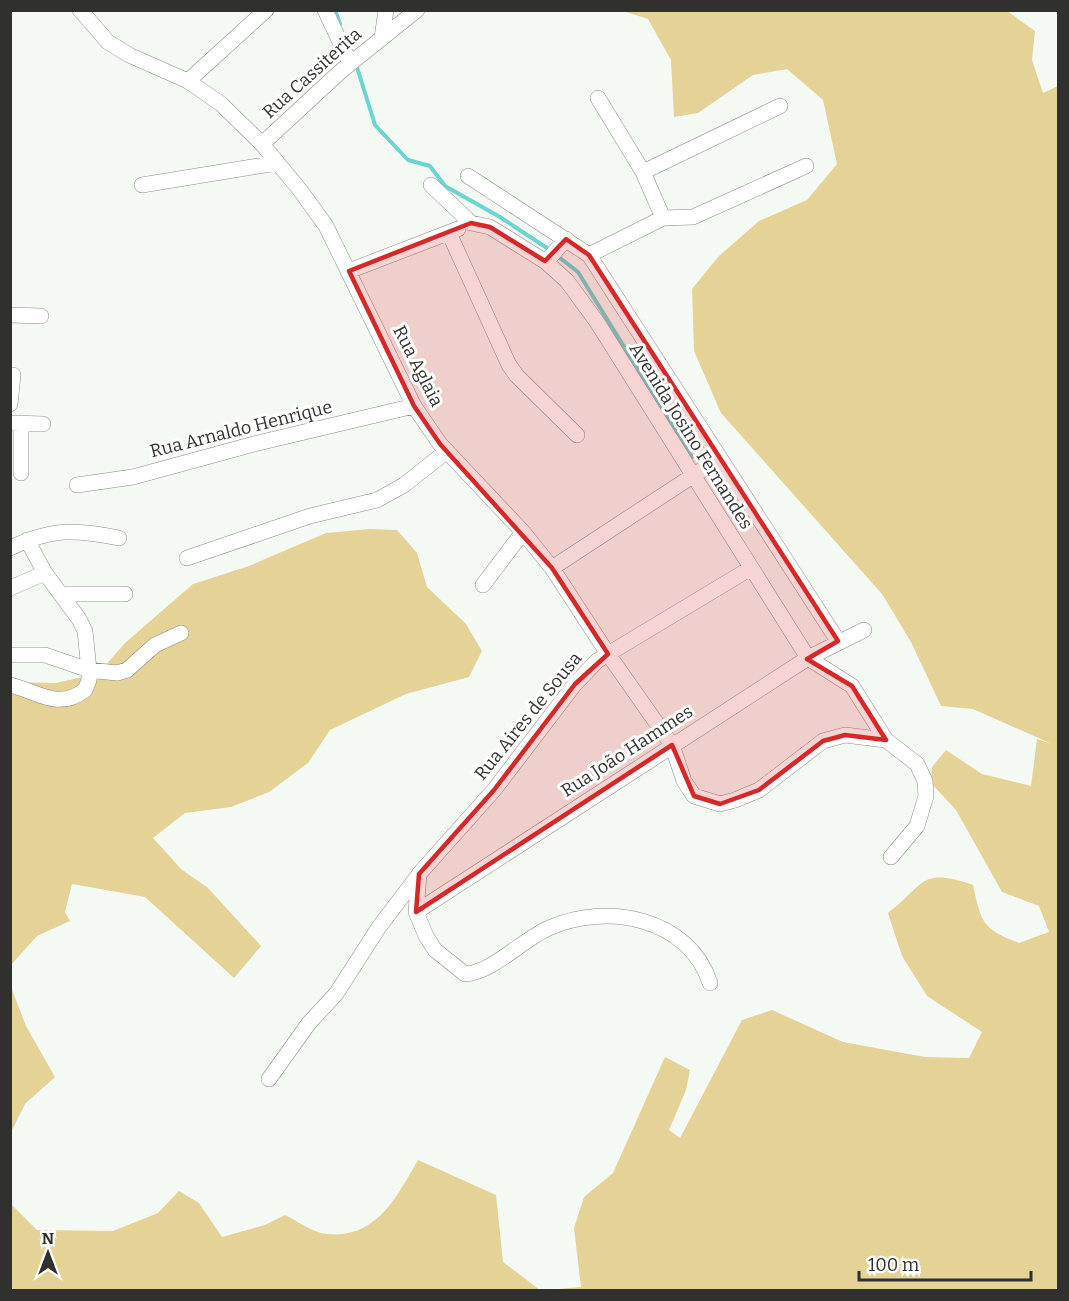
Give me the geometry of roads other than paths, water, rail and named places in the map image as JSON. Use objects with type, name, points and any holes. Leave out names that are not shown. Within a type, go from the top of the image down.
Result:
[{"type":"street","name":"Rua Aglaia","points":[[80,10],[108,42],[129,55],[188,81],[221,104],[262,144],[277,163],[326,226],[414,406],[447,451],[523,532],[552,568],[608,654],[672,745],[684,781],[694,796],[720,804],[759,790],[823,741],[845,735],[886,740]]},
{"type":"street","points":[[188,81],[266,10]]},
{"type":"street","points":[[325,10],[354,60]]},
{"type":"street","points":[[382,38],[386,10]]},
{"type":"street","name":"Rua Cassiterita","points":[[262,144],[354,60],[417,10]]},
{"type":"street","points":[[598,98],[643,172],[663,218]]},
{"type":"street","points":[[643,172],[780,106]]},
{"type":"street","points":[[142,185],[277,163]]},
{"type":"street","points":[[590,255],[663,218],[693,217],[806,166]]},
{"type":"street","name":"Avenida Josino Fernandes","points":[[468,176],[554,252],[567,280],[597,322],[808,658],[852,686],[886,740]]},
{"type":"street","name":"Avenida Josino Fernandes","points":[[431,185],[471,224],[490,227],[554,252],[590,255],[838,641]]},
{"type":"street","points":[[349,271],[471,224]]},
{"type":"street","points":[[449,233],[509,365],[578,435]]},
{"type":"street","points":[[10,315],[41,316]]},
{"type":"street","points":[[10,404],[13,375]]},
{"type":"street","name":"Rua Arnaldo Henrique","points":[[77,485],[132,477],[254,444],[414,406]]},
{"type":"street","points":[[21,473],[16,423],[43,424]]},
{"type":"street","points":[[187,558],[318,514],[377,500],[404,485],[447,451]]},
{"type":"street","points":[[552,568],[692,474],[720,458]]},
{"type":"street","points":[[10,548],[27,540],[67,530],[119,538]]},
{"type":"street","points":[[483,585],[523,532]]},
{"type":"street","points":[[10,685],[37,696],[63,700],[85,690],[90,680],[85,631],[63,594],[45,573],[27,540]]},
{"type":"street","name":"Rua Aires de Sousa","points":[[270,1079],[309,1023],[336,993],[379,927],[419,874],[494,790],[575,684],[597,661],[751,568]]},
{"type":"street","points":[[10,588],[45,573]]},
{"type":"street","points":[[63,594],[125,594]]},
{"type":"street","name":"Rua João Hammes","points":[[416,912],[808,658],[864,630]]},
{"type":"street","points":[[10,655],[45,655],[90,670],[117,673],[127,670],[155,645],[181,633]]},
{"type":"street","points":[[886,740],[917,764],[925,781],[926,796],[917,826],[891,857]]},
{"type":"street","points":[[419,874],[416,912],[426,936],[435,950],[465,974],[482,970],[549,928],[592,917],[613,916],[647,920],[663,927],[698,957],[710,983]]},
{"type":"waterway","points":[[335,10],[340,24]]},
{"type":"waterway","points":[[356,64],[375,125],[408,160],[430,166],[445,186],[500,217],[550,250]]},
{"type":"waterway","points":[[556,255],[578,272],[692,457]]}]
